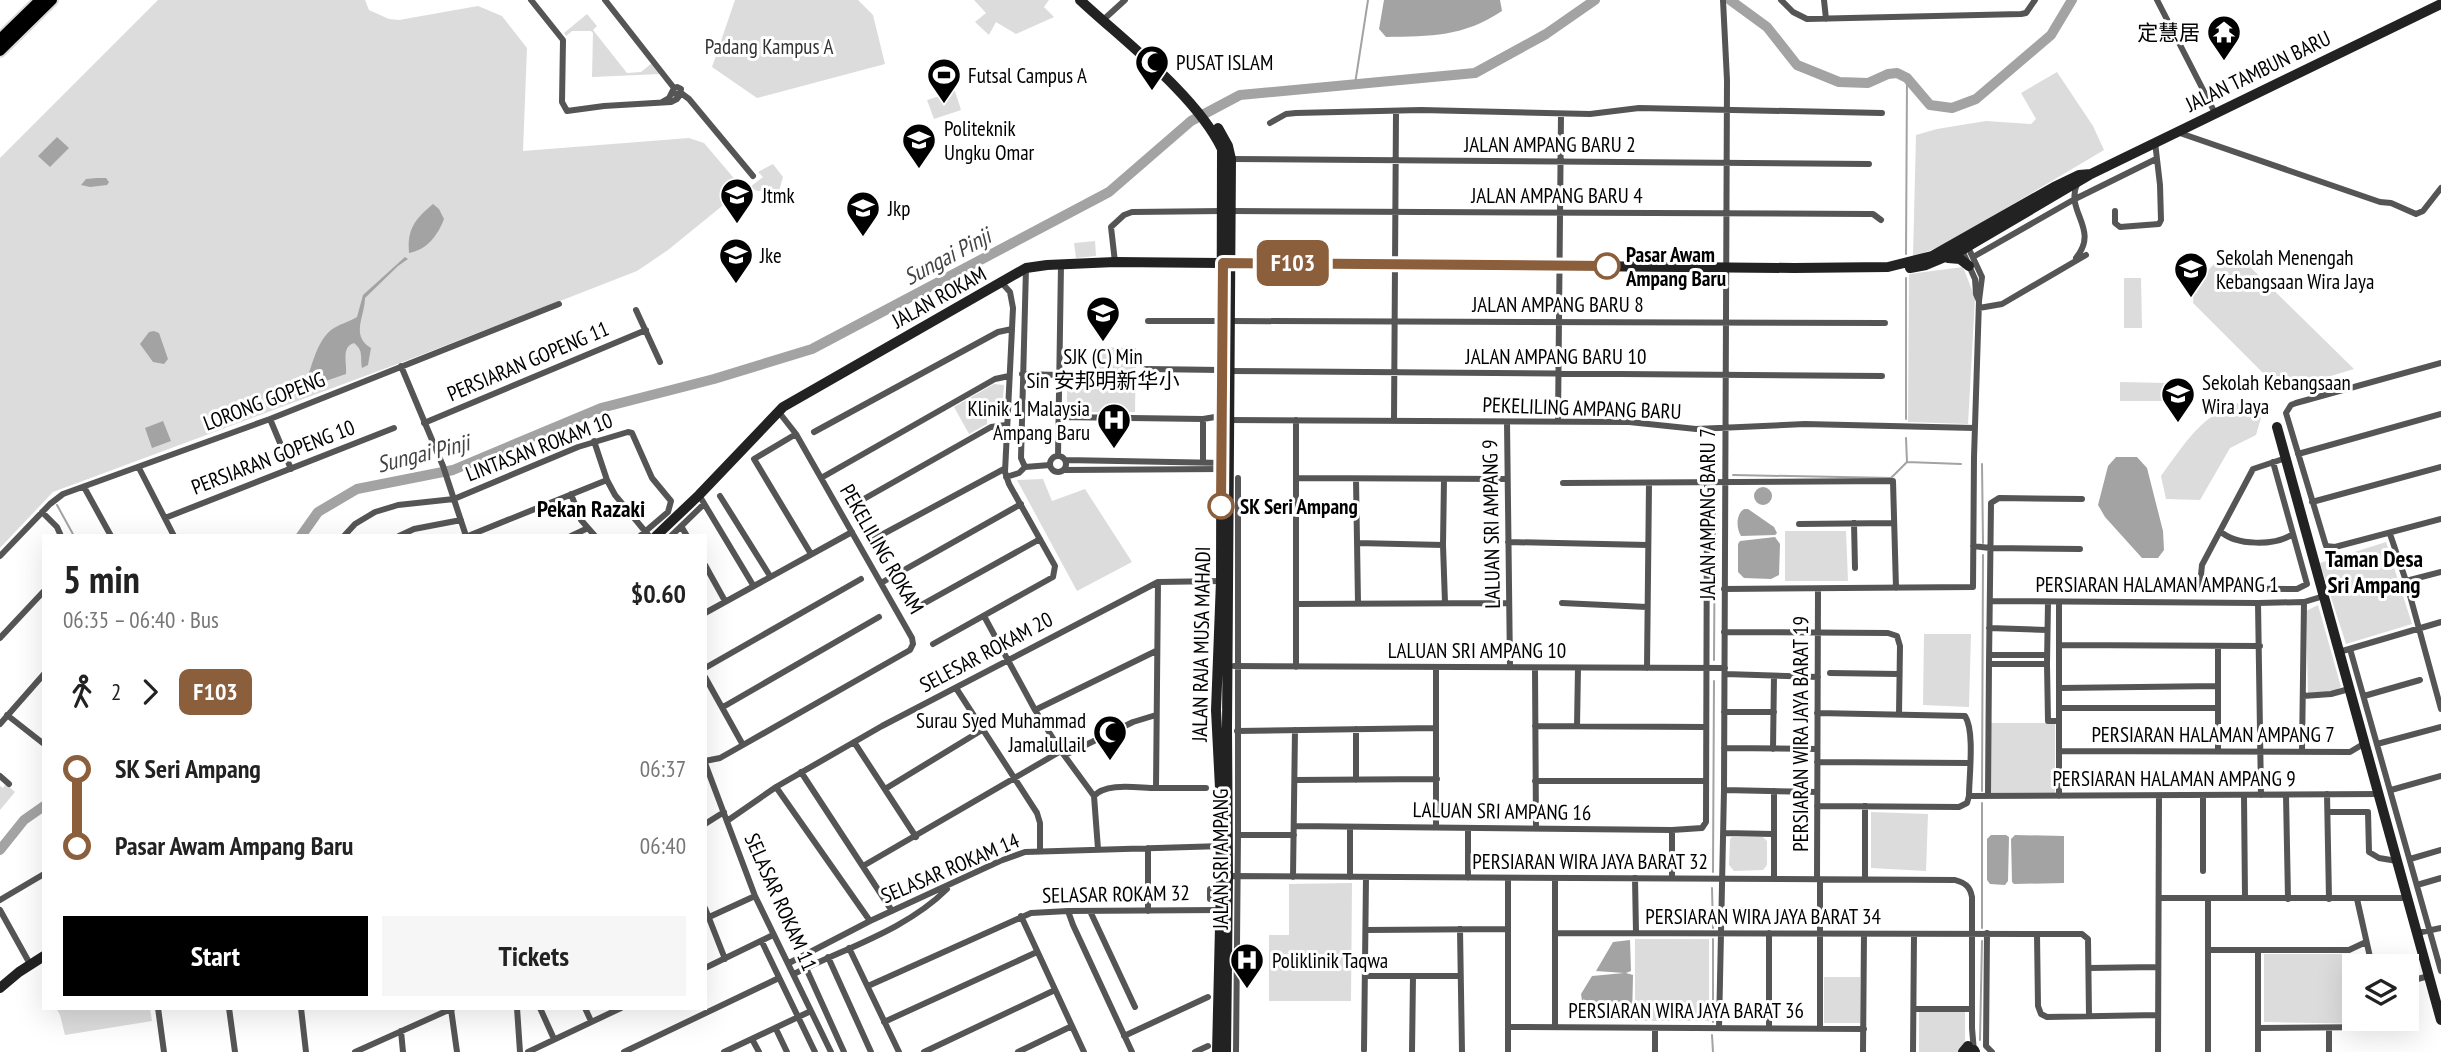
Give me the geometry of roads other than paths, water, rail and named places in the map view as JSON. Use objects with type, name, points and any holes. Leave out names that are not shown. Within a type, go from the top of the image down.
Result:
[{"type":"main road","points":[[0,39],[40,0]]},
{"type":"main road","points":[[0,51],[52,0]]},
{"type":"main road","name":"JALAN RAJA MUSA MAHADI","points":[[1080,0],[1193,102],[1225,140],[1231,159],[1227,211],[1224,465],[1216,709],[1224,845],[1233,877],[1226,1052]]},
{"type":"main road","name":"JALAN RAJA MUSA MAHADI","points":[[1088,0],[1104,19]]},
{"type":"main road","name":"JALAN TAMBUN BARU","points":[[1967,254],[2091,174],[2441,4]]},
{"type":"main road","name":"JALAN RAJA MUSA MAHADI","points":[[1210,122],[1222,149],[1227,211]]},
{"type":"main road","name":"JALAN TAMBUN BARU","points":[[1984,228],[2079,174],[2091,174]]},
{"type":"main road","points":[[1940,260],[1967,254],[1984,228]]},
{"type":"main road","points":[[1917,261],[1947,249],[1984,228]]},
{"type":"main road","points":[[1896,266],[1928,260],[1956,247],[1967,254]]},
{"type":"main road","points":[[1001,282],[1026,268],[1115,262],[1852,268],[1916,267],[1967,254]]},
{"type":"main road","name":"JALAN ROKAM","points":[[658,534],[701,500],[778,411],[1001,282]]},
{"type":"main road","points":[[2277,427],[2429,976],[2437,993],[2441,1020]]},
{"type":"main road","name":"JALAN RAJA MUSA MAHADI","points":[[1212,1049],[1217,910],[1224,845],[1230,666],[1224,465]]},
{"type":"main road","points":[[1218,731],[1221,669],[1230,666],[1221,651],[1221,581]]},
{"type":"main road","points":[[0,988],[42,957]]},
{"type":"street","points":[[531,0],[563,40],[562,102],[564,108],[570,112],[604,106],[660,103],[677,92]]},
{"type":"street","points":[[605,0],[677,92],[689,99],[753,176]]},
{"type":"street","points":[[1104,19],[1125,0]]},
{"type":"street","points":[[1781,0],[1793,12],[1807,19],[2021,15],[2026,13],[2035,0]]},
{"type":"street","points":[[1824,0],[1826,19]]},
{"type":"street","points":[[2157,0],[2215,113]]},
{"type":"street","name":"JALAN AMPANG BARU 7","points":[[1719,1028],[1725,671],[1727,111],[1723,2]]},
{"type":"street","points":[[1270,123],[1286,114],[1296,113],[1461,111],[1590,114],[1639,108],[1882,113]]},
{"type":"street","points":[[1394,421],[1396,112]]},
{"type":"street","points":[[1558,421],[1561,114]]},
{"type":"street","points":[[2177,132],[2380,202],[2391,203],[2416,215],[2423,211],[2441,188]]},
{"type":"street","points":[[2115,211],[2115,223],[2120,227],[2156,225],[2161,220],[2155,142]]},
{"type":"street","name":"JALAN AMPANG BARU 2","points":[[1231,159],[1869,164]]},
{"type":"street","points":[[1724,589],[1973,587],[1979,304],[1967,254],[2156,159]]},
{"type":"street","points":[[2075,260],[2083,250],[2086,237],[2073,199],[2077,183]]},
{"type":"street","points":[[2052,197],[2073,199]]},
{"type":"street","name":"JALAN AMPANG BARU 4","points":[[1115,262],[1111,227],[1124,215],[1132,212],[1868,214],[1881,220]]},
{"type":"street","points":[[1979,304],[2002,304],[2087,255]]},
{"type":"street","points":[[1058,456],[1061,265]]},
{"type":"street","points":[[1025,467],[1021,458],[1026,268]]},
{"type":"street","name":"JALAN ROKAM","points":[[984,616],[1053,577],[1055,566],[1004,469],[1013,308],[1010,292],[1001,282]]},
{"type":"street","name":"LORONG GOPENG","points":[[0,556],[42,512],[63,495],[270,419],[559,304]]},
{"type":"street","points":[[636,310],[660,362]]},
{"type":"street","name":"JALAN AMPANG BARU 8","points":[[1148,321],[1885,323]]},
{"type":"street","points":[[814,432],[998,332],[1012,329]]},
{"type":"street","name":"PERSIARAN GOPENG 11","points":[[424,423],[646,330]]},
{"type":"street","points":[[2441,363],[2291,405],[2287,418],[2323,541],[2330,547],[2441,519]]},
{"type":"street","points":[[401,366],[443,466],[466,534]]},
{"type":"street","name":"JALAN AMPANG BARU 10","points":[[1146,369],[1882,376]]},
{"type":"street","points":[[1022,374],[1059,375]]},
{"type":"street","points":[[821,478],[995,379],[1009,376]]},
{"type":"street","name":"PEKELILING ROKAM","points":[[707,761],[720,758],[743,745],[910,650],[913,645],[912,638],[796,434],[778,411]]},
{"type":"street","points":[[2298,454],[2441,414]]},
{"type":"street","name":"PEKELILING AMPANG BARU","points":[[1058,417],[1629,422],[1689,429],[1805,424],[1975,428]]},
{"type":"street","points":[[270,419],[292,469]]},
{"type":"street","points":[[1006,477],[1019,473],[1025,467],[1050,465],[1057,472],[1199,468],[1203,466],[1203,419]]},
{"type":"street","points":[[1296,420],[1296,667]]},
{"type":"street","name":"LALUAN SRI AMPANG 9","points":[[1507,422],[1510,667]]},
{"type":"street","points":[[855,504],[991,427],[1006,425]]},
{"type":"street","name":"PERSIARAN GOPENG 10","points":[[165,518],[394,428]]},
{"type":"street","name":"LINTASAN ROKAM 10","points":[[346,534],[355,524],[375,512],[398,505],[454,499],[622,432],[632,433],[652,478],[670,497],[668,512],[645,534]]},
{"type":"street","points":[[796,434],[754,459],[811,554]]},
{"type":"street","points":[[594,441],[607,480],[645,534]]},
{"type":"street","points":[[2282,445],[2295,442]]},
{"type":"street","points":[[1050,465],[1058,456]]},
{"type":"street","points":[[1058,456],[1065,460],[1203,461],[1224,465]]},
{"type":"street","points":[[2273,462],[2306,584],[2297,589],[2204,588],[2200,585],[2202,565],[2253,469],[2273,462],[2286,458]]},
{"type":"street","points":[[1064,470],[1065,460]]},
{"type":"street","points":[[1182,470],[1224,465]]},
{"type":"street","points":[[2312,502],[2441,467]]},
{"type":"street","points":[[139,468],[173,534]]},
{"type":"street","points":[[872,540],[1004,469]]},
{"type":"street","name":"JALAN SRI AMPANG","points":[[1236,1052],[1237,929],[1233,877],[1238,835],[1237,731],[1230,666],[1238,478]]},
{"type":"street","points":[[1296,478],[1507,479]]},
{"type":"street","points":[[1356,478],[1358,603]]},
{"type":"street","points":[[1444,479],[1445,603]]},
{"type":"street","points":[[472,534],[607,480]]},
{"type":"street","points":[[1563,483],[1893,481],[1896,588]]},
{"type":"street","points":[[1647,668],[1649,484]]},
{"type":"street","points":[[1535,781],[1706,781],[1707,484]]},
{"type":"street","points":[[84,487],[110,534]]},
{"type":"street","points":[[571,494],[581,520],[593,534]]},
{"type":"street","points":[[720,496],[770,576]]},
{"type":"street","points":[[1988,796],[1991,503],[1999,498],[2082,499]]},
{"type":"street","points":[[701,500],[753,585]]},
{"type":"street","name":"JALAN ROKAM","points":[[673,534],[701,500]]},
{"type":"street","points":[[881,583],[1021,504]]},
{"type":"street","points":[[42,512],[60,534]]},
{"type":"street","points":[[403,534],[414,528],[461,520]]},
{"type":"street","points":[[1854,523],[1854,568]]},
{"type":"street","points":[[1799,524],[1894,523]]},
{"type":"street","points":[[681,526],[686,534]]},
{"type":"street","points":[[575,534],[588,528]]},
{"type":"street","points":[[2220,531],[2227,538],[2239,541],[2276,542],[2293,534]]},
{"type":"street","points":[[707,612],[852,532]]},
{"type":"street","points":[[2390,534],[2406,581],[2441,709]]},
{"type":"street","points":[[914,609],[1040,539]]},
{"type":"street","points":[[1508,542],[1648,544]]},
{"type":"street","points":[[1357,543],[1443,545]]},
{"type":"street","points":[[1973,546],[2080,549]]},
{"type":"street","points":[[707,572],[725,601]]},
{"type":"street","points":[[2406,581],[2441,572]]},
{"type":"street","points":[[707,667],[862,579]]},
{"type":"street","name":"SELESAR ROKAM 20","points":[[727,821],[776,787],[853,742],[1158,582],[1221,581]]},
{"type":"street","points":[[1156,788],[1158,582]]},
{"type":"street","name":"PERSIARAN WIRA JAYA BARAT 19","points":[[1818,590],[1820,1028]]},
{"type":"street","points":[[0,638],[42,593]]},
{"type":"street","name":"PERSIARAN HALAMAN AMPANG 1","points":[[1990,601],[2258,603],[2304,601],[2324,596]]},
{"type":"street","points":[[2302,751],[2304,601]]},
{"type":"street","points":[[2048,602],[2048,721],[2059,721]]},
{"type":"street","points":[[2059,602],[2059,796]]},
{"type":"street","points":[[1296,604],[1509,603]]},
{"type":"street","points":[[1562,603],[1647,607]]},
{"type":"street","points":[[2258,603],[2261,795]]},
{"type":"street","points":[[933,644],[984,616],[1035,710],[1094,796],[1098,849]]},
{"type":"street","points":[[723,707],[878,617]]},
{"type":"street","points":[[2339,652],[2441,622]]},
{"type":"street","points":[[1989,628],[2047,630]]},
{"type":"street","points":[[1724,632],[1818,632],[1897,636],[1899,714]]},
{"type":"street","points":[[2059,645],[2260,646]]},
{"type":"street","points":[[2218,646],[2218,751]]},
{"type":"street","points":[[2350,649],[2441,971]]},
{"type":"street","points":[[1035,710],[1156,650]]},
{"type":"street","points":[[1989,655],[2047,655]]},
{"type":"street","points":[[1989,664],[2047,664]]},
{"type":"street","name":"LALUAN SRI AMPANG 10","points":[[1230,666],[1705,668],[1774,676],[1818,677]]},
{"type":"street","points":[[1436,667],[1436,827]]},
{"type":"street","points":[[1535,668],[1536,828]]},
{"type":"street","points":[[1577,726],[1578,668]]},
{"type":"street","points":[[1830,673],[1899,674]]},
{"type":"street","points":[[1773,749],[1774,676]]},
{"type":"street","points":[[2432,680],[2441,677]]},
{"type":"street","points":[[0,724],[42,678]]},
{"type":"street","points":[[707,680],[743,745]]},
{"type":"street","points":[[2364,696],[2394,684],[2420,680]]},
{"type":"street","points":[[2060,688],[2218,686]]},
{"type":"street","points":[[956,688],[1037,813],[1040,823],[1040,850]]},
{"type":"street","points":[[2303,696],[2331,694],[2349,689]]},
{"type":"street","points":[[2060,708],[2218,708]]},
{"type":"street","points":[[1724,712],[1774,712]]},
{"type":"street","points":[[1817,713],[1965,716],[1968,720],[1969,763],[1969,796],[1966,803],[1959,807],[1817,806]]},
{"type":"street","points":[[7,715],[42,742]]},
{"type":"street","points":[[863,866],[1063,753],[1133,722],[1156,715]]},
{"type":"street","points":[[1535,726],[1705,727]]},
{"type":"street","points":[[2377,744],[2441,727]]},
{"type":"street","points":[[1237,731],[1436,728]]},
{"type":"street","points":[[1356,729],[1356,780]]},
{"type":"street","points":[[885,789],[982,730]]},
{"type":"street","points":[[1293,877],[1295,730]]},
{"type":"street","points":[[853,742],[916,837]]},
{"type":"street","name":"PERSIARAN HALAMAN AMPANG 7","points":[[2059,751],[2350,752],[2365,743]]},
{"type":"street","points":[[1724,748],[1817,749]]},
{"type":"street","points":[[1817,762],[1969,763]]},
{"type":"street","name":"SELASAR ROKAM 11","points":[[707,767],[755,896],[831,1052]]},
{"type":"street","points":[[801,772],[892,911]]},
{"type":"street","points":[[0,776],[9,784]]},
{"type":"street","points":[[2391,790],[2441,777]]},
{"type":"street","points":[[1295,780],[1437,779]]},
{"type":"street","name":"LALUAN SRI AMPANG 16","points":[[1294,826],[1672,830],[1702,828],[1706,822],[1706,781]]},
{"type":"street","points":[[776,787],[870,921]]},
{"type":"street","points":[[1094,796],[1096,792],[1108,789],[1206,788]]},
{"type":"street","points":[[1724,790],[1817,792]]},
{"type":"street","points":[[1773,879],[1774,791]]},
{"type":"street","points":[[2327,794],[2329,899]]},
{"type":"street","name":"PERSIARAN HALAMAN AMPANG 9","points":[[1969,796],[2380,794]]},
{"type":"street","points":[[2158,1052],[2160,796]]},
{"type":"street","points":[[2203,796],[2203,870]]},
{"type":"street","points":[[2244,796],[2245,898]]},
{"type":"street","points":[[2286,796],[2288,899]]},
{"type":"street","points":[[1865,806],[1865,879]]},
{"type":"street","points":[[707,823],[724,812]]},
{"type":"street","points":[[2328,812],[2368,812],[2369,852],[2379,859],[2397,861]]},
{"type":"street","points":[[1350,827],[1350,877]]},
{"type":"street","points":[[1468,828],[1468,878]]},
{"type":"street","points":[[1672,830],[1672,878]]},
{"type":"street","name":"PERSIARAN WIRA JAYA BARAT 32","points":[[1724,833],[1773,834]]},
{"type":"street","points":[[1238,835],[1294,835]]},
{"type":"street","name":"SELASAR ROKAM 14","points":[[789,962],[870,921],[1025,852],[1224,845]]},
{"type":"street","points":[[1148,911],[1149,848]]},
{"type":"street","points":[[2410,859],[2441,850]]},
{"type":"street","points":[[0,900],[42,875]]},
{"type":"street","points":[[1210,899],[1210,889],[1221,885],[1223,879],[1233,877]]},
{"type":"street","name":"PERSIARAN WIRA JAYA BARAT 32","points":[[1233,877],[1955,880],[1970,889],[1972,933]]},
{"type":"street","points":[[1364,1050],[1366,877]]},
{"type":"street","points":[[1508,878],[1508,1052]]},
{"type":"street","points":[[1555,878],[1555,1027]]},
{"type":"street","points":[[1635,878],[1636,933]]},
{"type":"street","points":[[2417,885],[2441,878]]},
{"type":"street","points":[[793,974],[914,916],[951,884]]},
{"type":"street","points":[[725,959],[707,918],[755,896]]},
{"type":"street","points":[[2159,898],[2407,898]]},
{"type":"street","points":[[2208,898],[2208,1052]]},
{"type":"street","points":[[2357,899],[2369,954]]},
{"type":"street","points":[[0,910],[30,964]]},
{"type":"street","name":"SELASAR ROKAM 32","points":[[868,986],[1031,913],[1217,910]]},
{"type":"street","points":[[1068,911],[1132,1052]]},
{"type":"street","points":[[1090,911],[1135,1007]]},
{"type":"street","points":[[1021,916],[1084,1052]]},
{"type":"street","points":[[2417,933],[2441,928]]},
{"type":"street","points":[[1460,929],[1462,1052]]},
{"type":"street","points":[[1366,930],[1508,929]]},
{"type":"street","name":"PERSIARAN WIRA JAYA BARAT 34","points":[[1555,933],[2086,935],[2089,968]]},
{"type":"street","points":[[1769,933],[1769,1028]]},
{"type":"street","points":[[1970,1051],[1972,933]]},
{"type":"street","points":[[1987,933],[1986,1046],[1992,1052]]},
{"type":"street","points":[[1863,1052],[1864,934]]},
{"type":"street","points":[[1913,1052],[1914,934]]},
{"type":"street","points":[[2037,934],[2038,1006],[2041,1014],[2046,1017],[2158,1016]]},
{"type":"street","points":[[707,967],[774,935]]},
{"type":"street","name":"SELASAR ROKAM 11","points":[[762,942],[815,1052]]},
{"type":"street","points":[[2208,950],[2349,950],[2366,942]]},
{"type":"street","points":[[849,948],[899,1052]]},
{"type":"street","points":[[2258,951],[2258,1052]]},
{"type":"street","points":[[884,1022],[1037,952]]},
{"type":"street","points":[[828,957],[871,1052]]},
{"type":"street","points":[[2089,1016],[2089,968],[2158,967]]},
{"type":"street","points":[[806,968],[842,1051]]},
{"type":"street","points":[[1365,976],[1460,976]]},
{"type":"street","points":[[1412,1052],[1413,976]]},
{"type":"street","points":[[2419,979],[2429,976]]},
{"type":"street","points":[[624,1052],[779,978]]},
{"type":"street","points":[[924,1052],[1055,990]]},
{"type":"street","points":[[1124,1036],[1208,997]]},
{"type":"street","points":[[1914,1009],[1972,1009]]},
{"type":"street","points":[[158,1010],[164,1052]]},
{"type":"street","points":[[229,1010],[235,1052]]},
{"type":"street","points":[[301,1010],[306,1052]]},
{"type":"street","points":[[355,1052],[450,1010]]},
{"type":"street","points":[[452,1010],[457,1052]]},
{"type":"street","points":[[517,1010],[520,1052]]},
{"type":"street","points":[[541,1010],[554,1039]]},
{"type":"street","points":[[586,1010],[591,1021]]},
{"type":"street","points":[[528,1052],[616,1010]]},
{"type":"street","points":[[724,1052],[811,1011]]},
{"type":"street","points":[[1017,1052],[1072,1026]]},
{"type":"street","name":"PERSIARAN WIRA JAYA BARAT 36","points":[[1508,1027],[1864,1029]]},
{"type":"street","points":[[1655,1028],[1655,1052]]},
{"type":"street","points":[[2258,1028],[2342,1028]]},
{"type":"street","points":[[2329,1028],[2329,1052]]},
{"type":"street","points":[[776,1029],[787,1052]]},
{"type":"street","points":[[401,1031],[403,1052]]},
{"type":"street","points":[[752,1039],[759,1052]]},
{"type":"street","points":[[1195,1052],[1212,1049]]},
{"type":"waterway","points":[[1355,84],[1368,0]]},
{"type":"waterway","name":"Sungai Pinji","points":[[302,534],[318,512],[357,489],[453,470],[601,408],[714,379],[812,349],[1109,192],[1191,121],[1240,95],[1475,73],[1546,34],[1595,0]]},
{"type":"waterway","name":"Sungai Pinji","points":[[1730,0],[1767,27],[1797,65],[1839,82],[1868,83],[1897,73],[1907,78],[1930,105],[1952,108],[1976,99],[2051,35],[2072,0]]},
{"type":"waterway","points":[[1906,254],[1907,78]]},
{"type":"waterway","points":[[1906,278],[1906,419]]},
{"type":"waterway","points":[[1733,475],[1891,478],[1907,462],[1906,438]]},
{"type":"waterway","points":[[1907,462],[1961,464]]},
{"type":"waterway","points":[[1982,464],[1983,543]]},
{"type":"waterway","points":[[57,505],[73,534]]},
{"type":"waterway","points":[[1714,660],[1715,507]]},
{"type":"waterway","points":[[1982,791],[1983,555]]},
{"type":"waterway","points":[[1713,872],[1714,681]]},
{"type":"waterway","points":[[1982,803],[1982,928]]},
{"type":"waterway","name":"Sungai Pinji","points":[[0,850],[24,820],[42,807]]},
{"type":"waterway","points":[[1712,888],[1713,928]]},
{"type":"waterway","points":[[1713,939],[1713,1022]]},
{"type":"waterway","points":[[1980,1040],[1982,941]]},
{"type":"waterway","points":[[1712,1035],[1713,1052]]},
{"type":"place","name":"定慧居","points":[[2224,62]]},
{"type":"place","name":"PUSAT ISLAM","points":[[1152,92]]},
{"type":"place","name":"Futsal Campus A","points":[[944,105]]},
{"type":"place","name":"Politeknik Ungku Omar","points":[[919,170]]},
{"type":"place","name":"Jtmk","points":[[737,225]]},
{"type":"place","name":"Jkp","points":[[863,238]]},
{"type":"place","name":"Pasar Awam Ampang Baru","points":[[1607,266]]},
{"type":"place","name":"Jke","points":[[736,285]]},
{"type":"place","name":"Sekolah Menengah Kebangsaan Wira Jaya","points":[[2191,299]]},
{"type":"place","name":"SJK (C) Min Sin 安邦明新华小","points":[[1103,343]]},
{"type":"place","name":"Sekolah Kebangsaan Wira Jaya","points":[[2178,424]]},
{"type":"place","name":"Klinik 1 Malaysia Ampang Baru","points":[[1114,450]]},
{"type":"place","name":"SK Seri Ampang","points":[[1221,506]]},
{"type":"place","name":"Surau Syed Muhammad Jamalullail","points":[[1110,762]]},
{"type":"place","name":"Poliklinik Taqwa","points":[[1247,990]]},
{"type":"district","name":"Pekan Razaki","points":[[591,508]]},
{"type":"district","name":"Taman Desa Sri Ampang","points":[[2374,571]]},
{"type":"park label","name":"Padang Kampus A","points":[[769,46]]}]
